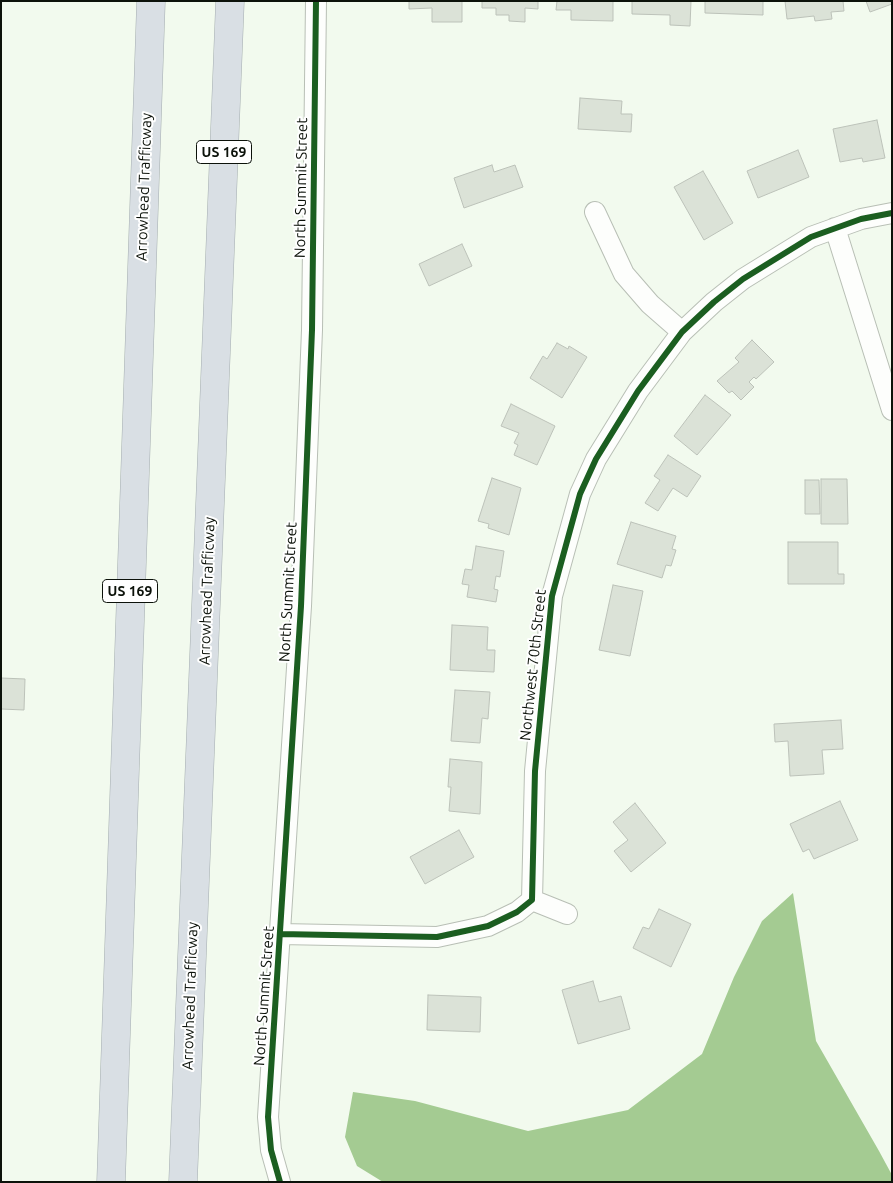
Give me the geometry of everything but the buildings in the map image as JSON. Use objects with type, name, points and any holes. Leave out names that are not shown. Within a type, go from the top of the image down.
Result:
[{"type":"highway","points":[[140,1],[148,71]]},
{"type":"highway","name":"Arrowhead Trafficway","points":[[111,1182],[151,1]]},
{"type":"highway","name":"Arrowhead Trafficway","points":[[183,1182],[230,1]]},
{"type":"street","name":"North Summit Street","points":[[280,1182],[272,1150],[268,1117],[301,606],[310,379],[316,1]]},
{"type":"street","points":[[595,212],[624,274],[650,304],[682,332]]},
{"type":"street","name":"Northwest 70th Street","points":[[532,900],[535,771],[552,596],[580,494],[596,459],[638,392],[682,332],[742,279],[811,237],[861,220],[892,213]]},
{"type":"street","points":[[835,228],[892,410]]},
{"type":"street","points":[[280,934],[437,937],[488,926],[517,912],[532,900],[567,914]]},
{"type":"shaded area","points":[[793,893],[816,1041],[892,1175],[892,1182],[383,1182],[357,1166],[345,1137],[353,1092],[415,1101],[528,1131],[628,1110],[702,1054],[734,977],[762,921]]},
{"type":"cycle path","points":[[280,1182],[271,1150],[268,1117],[301,606],[312,330],[316,1]]},
{"type":"cycle path","points":[[280,934],[437,937],[488,926],[517,912],[532,900],[535,771],[552,596],[580,494],[596,459],[638,391],[682,332],[714,302],[743,279],[811,237],[861,219],[892,213]]}]
